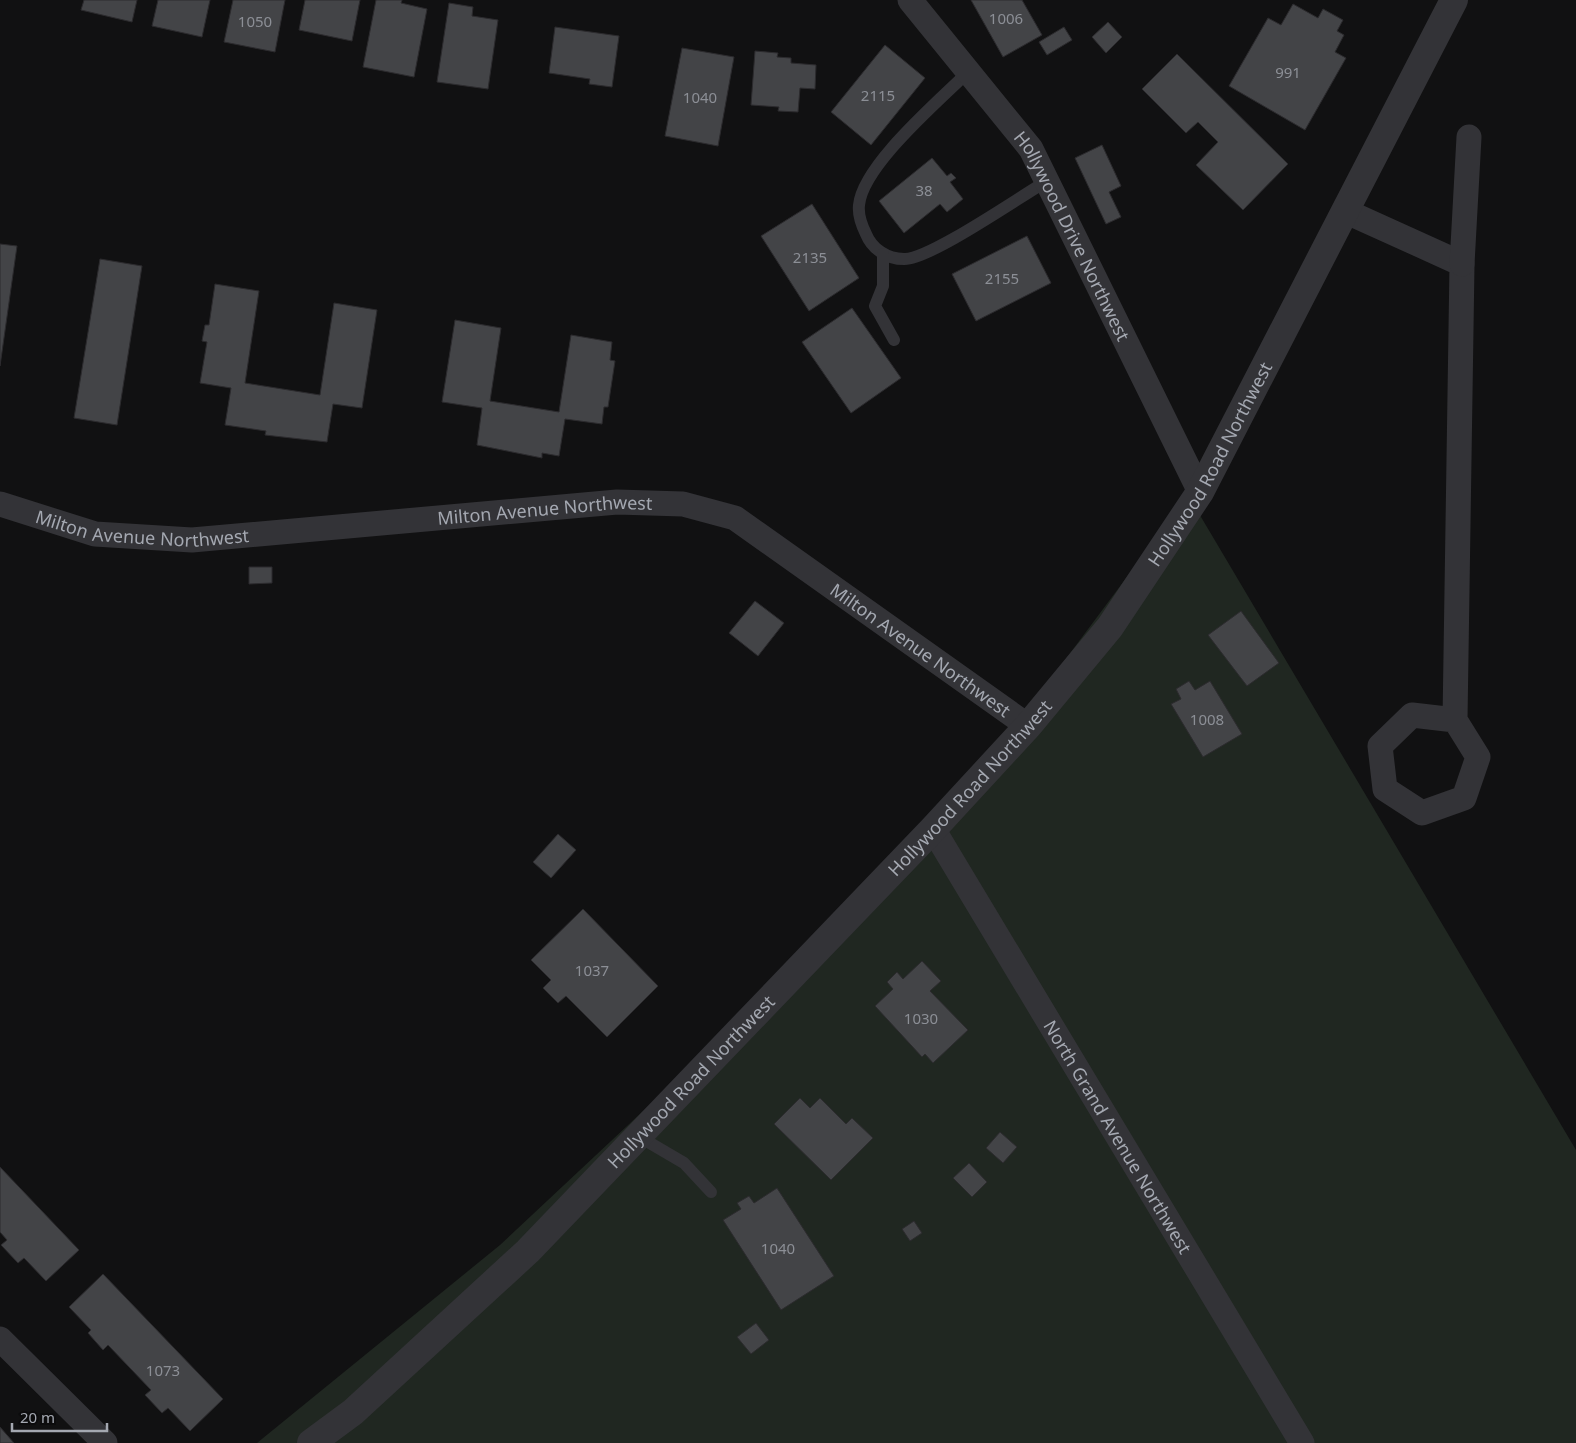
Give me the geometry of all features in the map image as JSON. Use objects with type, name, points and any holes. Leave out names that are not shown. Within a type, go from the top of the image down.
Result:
[{"type":"street","name":"Hollywood Drive Northwest","points":[[910,0],[1032,149],[1200,492]]},
{"type":"street","name":"Hollywood Road Northwest","points":[[311,1443],[353,1412],[528,1251],[933,829],[1028,726],[1110,627],[1200,492],[1454,0]]},
{"type":"street","points":[[1455,720],[1462,264],[1469,137]]},
{"type":"street","points":[[1345,211],[1462,264]]},
{"type":"street","name":"Milton Avenue Northwest","points":[[0,504],[95,534],[192,540],[617,502],[683,504],[735,518],[1028,726]]},
{"type":"street","name":"North Grand Avenue Northwest","points":[[933,829],[1302,1443]]},
{"type":"street","points":[[0,1339],[105,1443]]},
{"type":"lane","points":[[968,72],[890,150],[866,182],[859,206],[862,226],[870,245],[884,254],[905,260],[928,253],[1047,181]]},
{"type":"lane","points":[[884,254],[883,286],[875,306],[894,340]]},
{"type":"lane","points":[[638,1136],[684,1163],[711,1192]]},
{"type":"shaded area","points":[[1188,495],[1576,1150],[1576,1443],[257,1443],[500,1245],[927,845]]},
{"type":"building","points":[[84,0],[137,0],[132,22],[81,10]]},
{"type":"building","points":[[158,0],[210,0],[202,37],[152,26]]},
{"type":"building","points":[[233,0],[285,0],[275,52],[224,42]]},
{"type":"building","points":[[305,0],[360,0],[352,41],[299,30]]},
{"type":"building","points":[[376,0],[402,0],[401,3],[427,9],[414,77],[363,67]]},
{"type":"building","points":[[971,0],[1022,0],[1042,35],[1003,57]]},
{"type":"building","points":[[449,3],[473,7],[472,16],[498,20],[488,89],[437,82]]},
{"type":"building","points":[[1293,4],[1318,18],[1323,9],[1343,20],[1337,31],[1344,35],[1335,52],[1346,58],[1305,130],[1229,86],[1268,18],[1281,25]]},
{"type":"building","points":[[1108,22],[1122,37],[1106,53],[1092,37]]},
{"type":"building","points":[[555,27],[619,36],[612,87],[589,84],[590,79],[549,73]]},
{"type":"building","points":[[1064,27],[1072,40],[1047,55],[1039,42]]},
{"type":"building","points":[[885,45],[925,78],[871,145],[831,112]]},
{"type":"building","points":[[682,48],[734,57],[718,146],[665,136]]},
{"type":"building","points":[[755,51],[778,53],[777,57],[791,58],[791,63],[816,65],[815,89],[800,88],[798,112],[778,111],[779,107],[751,105]]},
{"type":"building","points":[[1177,54],[1288,164],[1243,210],[1196,165],[1218,142],[1198,122],[1186,133],[1142,89]]},
{"type":"building","points":[[1102,145],[1121,186],[1109,192],[1121,217],[1106,224],[1075,158]]},
{"type":"building","points":[[932,158],[947,176],[951,173],[956,178],[950,182],[963,199],[947,212],[940,204],[904,233],[879,201]]},
{"type":"building","points":[[812,204],[859,278],[809,311],[761,236]]},
{"type":"building","points":[[1027,236],[1051,283],[976,321],[952,274]]},
{"type":"building","points":[[0,244],[17,246],[0,366]]},
{"type":"building","points":[[100,259],[142,266],[117,425],[74,418]]},
{"type":"building","points":[[215,284],[259,291],[245,383],[320,395],[334,303],[377,310],[362,408],[333,404],[327,442],[265,435],[266,431],[225,425],[231,388],[200,383],[207,342],[202,341],[205,325],[209,325]]},
{"type":"building","points":[[852,308],[901,378],[851,413],[802,342]]},
{"type":"building","points":[[455,320],[501,328],[490,401],[559,412],[571,335],[612,342],[610,360],[615,361],[608,407],[604,407],[602,424],[565,419],[559,456],[542,453],[542,458],[477,445],[482,408],[442,402]]},
{"type":"building","points":[[249,567],[272,567],[272,583],[249,584]]},
{"type":"building","points":[[755,601],[784,623],[758,656],[729,633]]},
{"type":"building","points":[[1241,611],[1279,663],[1247,686],[1208,635]]},
{"type":"building","points":[[1189,681],[1195,690],[1210,681],[1242,734],[1203,757],[1171,704],[1181,699],[1176,689]]},
{"type":"building","points":[[558,834],[576,850],[551,878],[533,862]]},
{"type":"building","points":[[583,909],[658,986],[607,1037],[566,996],[558,1003],[543,988],[551,980],[531,960]]},
{"type":"building","points":[[922,961],[941,981],[930,991],[968,1030],[933,1063],[925,1054],[922,1057],[875,1006],[893,989],[887,982],[897,972],[903,979]]},
{"type":"building","points":[[800,1098],[810,1108],[820,1098],[846,1124],[852,1118],[873,1138],[831,1180],[774,1124]]},
{"type":"building","points":[[1000,1132],[1017,1147],[1003,1163],[986,1148]]},
{"type":"building","points":[[969,1163],[987,1182],[972,1197],[953,1178]]},
{"type":"building","points":[[0,1167],[79,1250],[46,1281],[24,1258],[18,1263],[1,1245],[7,1240],[0,1232]]},
{"type":"building","points":[[777,1188],[834,1276],[781,1310],[723,1220],[741,1209],[737,1203],[749,1196],[754,1203]]},
{"type":"building","points":[[914,1221],[922,1233],[910,1241],[902,1229]]},
{"type":"building","points":[[103,1274],[223,1399],[190,1431],[168,1408],[162,1413],[145,1395],[151,1390],[108,1345],[103,1350],[88,1333],[91,1330],[69,1307]]},
{"type":"building","points":[[756,1323],[769,1340],[751,1354],[737,1337]]},
{"type":"building","points":[[0,1427],[14,1443],[0,1443]]}]
